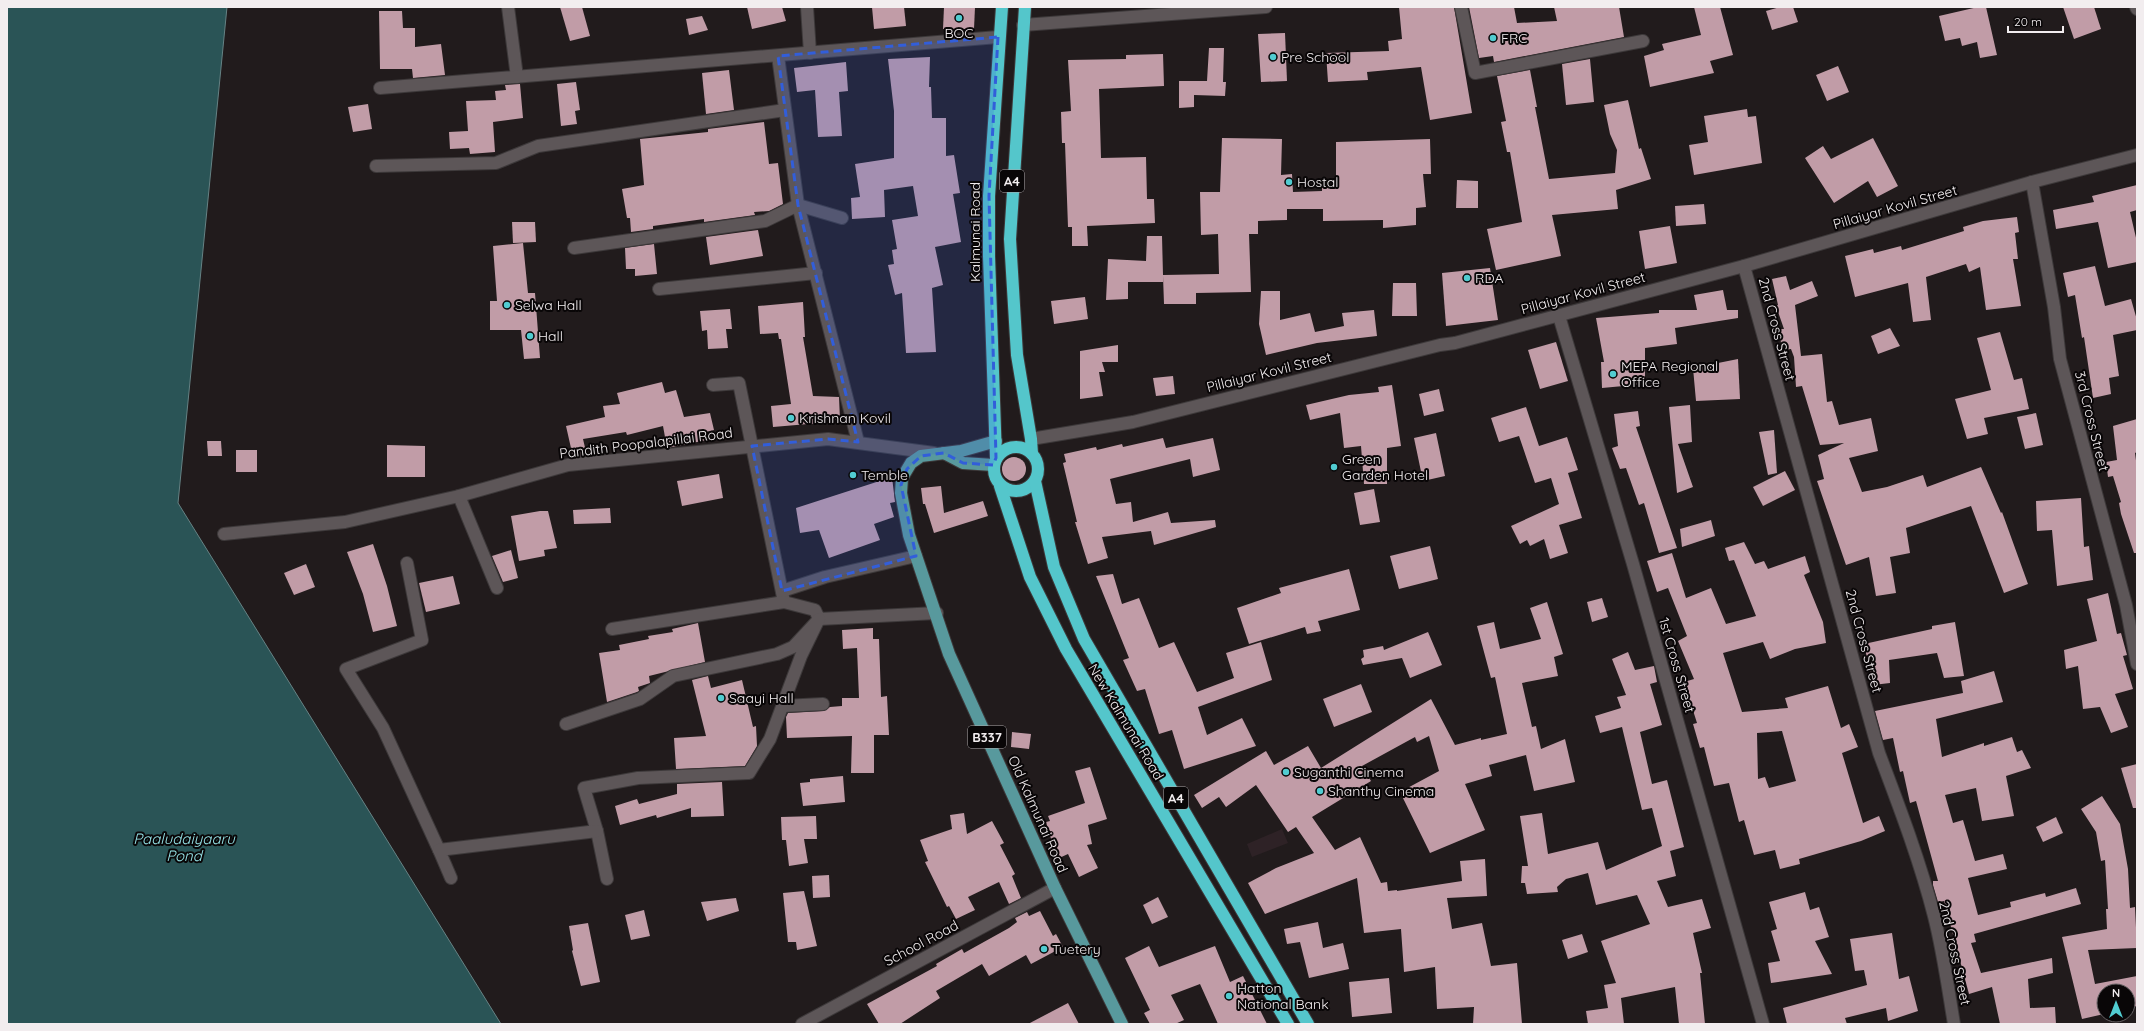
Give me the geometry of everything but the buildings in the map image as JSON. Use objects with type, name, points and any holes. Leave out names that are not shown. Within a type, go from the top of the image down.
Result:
[{"type":"highway","name":"Kalmunai Road","points":[[995,462],[996,441],[988,256],[989,196],[998,37],[1002,7]]},
{"type":"highway","name":"A4","points":[[1025,7],[1010,239],[1017,355],[1032,454]]},
{"type":"highway","points":[[1013,447],[1027,450],[1032,454],[1038,467],[1035,481],[1025,490],[1012,492],[1000,486],[993,473],[995,462],[1001,453],[1013,447]]},
{"type":"highway","name":"New Kalmunai Road","points":[[1035,481],[1054,567],[1084,640],[1308,1024]]},
{"type":"highway","name":"New Kalmunai Road","points":[[1000,486],[1030,577],[1066,649],[1288,1024]]},
{"type":"main road","name":"Old Kalmunai Road","points":[[996,441],[921,456],[911,463],[902,478],[901,493],[909,535],[937,613],[949,654],[1055,888],[1122,1024]]},
{"type":"main road","points":[[939,453],[962,463],[995,462]]},
{"type":"street","points":[[508,7],[517,77]]},
{"type":"street","points":[[807,7],[810,53]]},
{"type":"street","points":[[1023,25],[1266,7]]},
{"type":"street","points":[[1461,7],[1475,73],[1643,41]]},
{"type":"street","points":[[380,88],[998,37]]},
{"type":"street","points":[[778,56],[798,205],[858,442]]},
{"type":"street","points":[[376,166],[496,163],[538,146],[785,110]]},
{"type":"street","name":"Pillaiyar Kovil Street","points":[[1031,440],[1133,422],[1559,316],[1588,306],[1744,266],[2032,182],[2137,155]]},
{"type":"street","name":"3rd Cross Street","points":[[2032,182],[2054,307],[2060,359],[2126,605],[2137,664]]},
{"type":"street","points":[[574,248],[765,221],[798,205],[842,218]]},
{"type":"street","name":"2nd Cross Street","points":[[1744,266],[1879,753],[1901,811],[1934,915],[1943,957],[1954,1024]]},
{"type":"street","points":[[659,289],[816,273]]},
{"type":"street","name":"1st Cross Street","points":[[1559,316],[1633,564],[1763,1024]]},
{"type":"street","points":[[712,385],[739,383],[783,596]]},
{"type":"street","name":"Pandith Poopalapillai Road","points":[[224,534],[345,522],[459,496],[568,465],[828,439],[939,453]]},
{"type":"street","points":[[459,496],[497,588]]},
{"type":"street","points":[[612,630],[783,596],[825,577],[916,556]]},
{"type":"street","points":[[407,563],[422,640],[346,669],[383,728],[451,878]]},
{"type":"street","points":[[607,879],[597,831],[584,788],[638,778],[749,772],[770,739],[801,656],[819,620],[815,610],[783,596]]},
{"type":"street","points":[[566,724],[640,699],[673,676],[777,654],[793,647],[819,620],[937,613]]},
{"type":"street","points":[[783,706],[823,704]]},
{"type":"street","points":[[439,850],[597,831]]},
{"type":"street","name":"School Road","points":[[802,1024],[1055,888]]},
{"type":"highlighted area","points":[[998,37],[989,196],[996,458],[993,465],[963,463],[944,453],[921,456],[907,469],[901,485],[916,556],[782,591],[752,446],[828,439],[858,442],[798,205],[778,56]]},
{"type":"shaded area","points":[[1282,829],[1288,843],[1252,857],[1247,844]]},
{"type":"water","name":"Paaludaiyaaru Pond","points":[[7,7],[227,7],[178,503],[501,1024],[7,1024]]},
{"type":"place","name":"BOC","points":[[959,18]]},
{"type":"place","name":"FRC","points":[[1493,38]]},
{"type":"place","name":"Pre School","points":[[1273,57]]},
{"type":"place","name":"Hostal","points":[[1289,182]]},
{"type":"place","name":"RDA","points":[[1467,278]]},
{"type":"place","name":"Selwa Hall","points":[[507,305]]},
{"type":"place","name":"Hall","points":[[530,336]]},
{"type":"place","name":"MEPA Regional Office","points":[[1613,374]]},
{"type":"place","name":"Krishnan Kovil","points":[[791,418]]},
{"type":"place","name":"Green Garden Hotel","points":[[1334,467]]},
{"type":"place","name":"Temble","points":[[853,475]]},
{"type":"place","name":"Saayi Hall","points":[[721,698]]},
{"type":"place","name":"Suganthi Cinema","points":[[1286,772]]},
{"type":"place","name":"Shanthy Cinema","points":[[1320,791]]},
{"type":"place","name":"Tuetery","points":[[1044,949]]},
{"type":"place","name":"Hatton National Bank","points":[[1229,996]]}]
